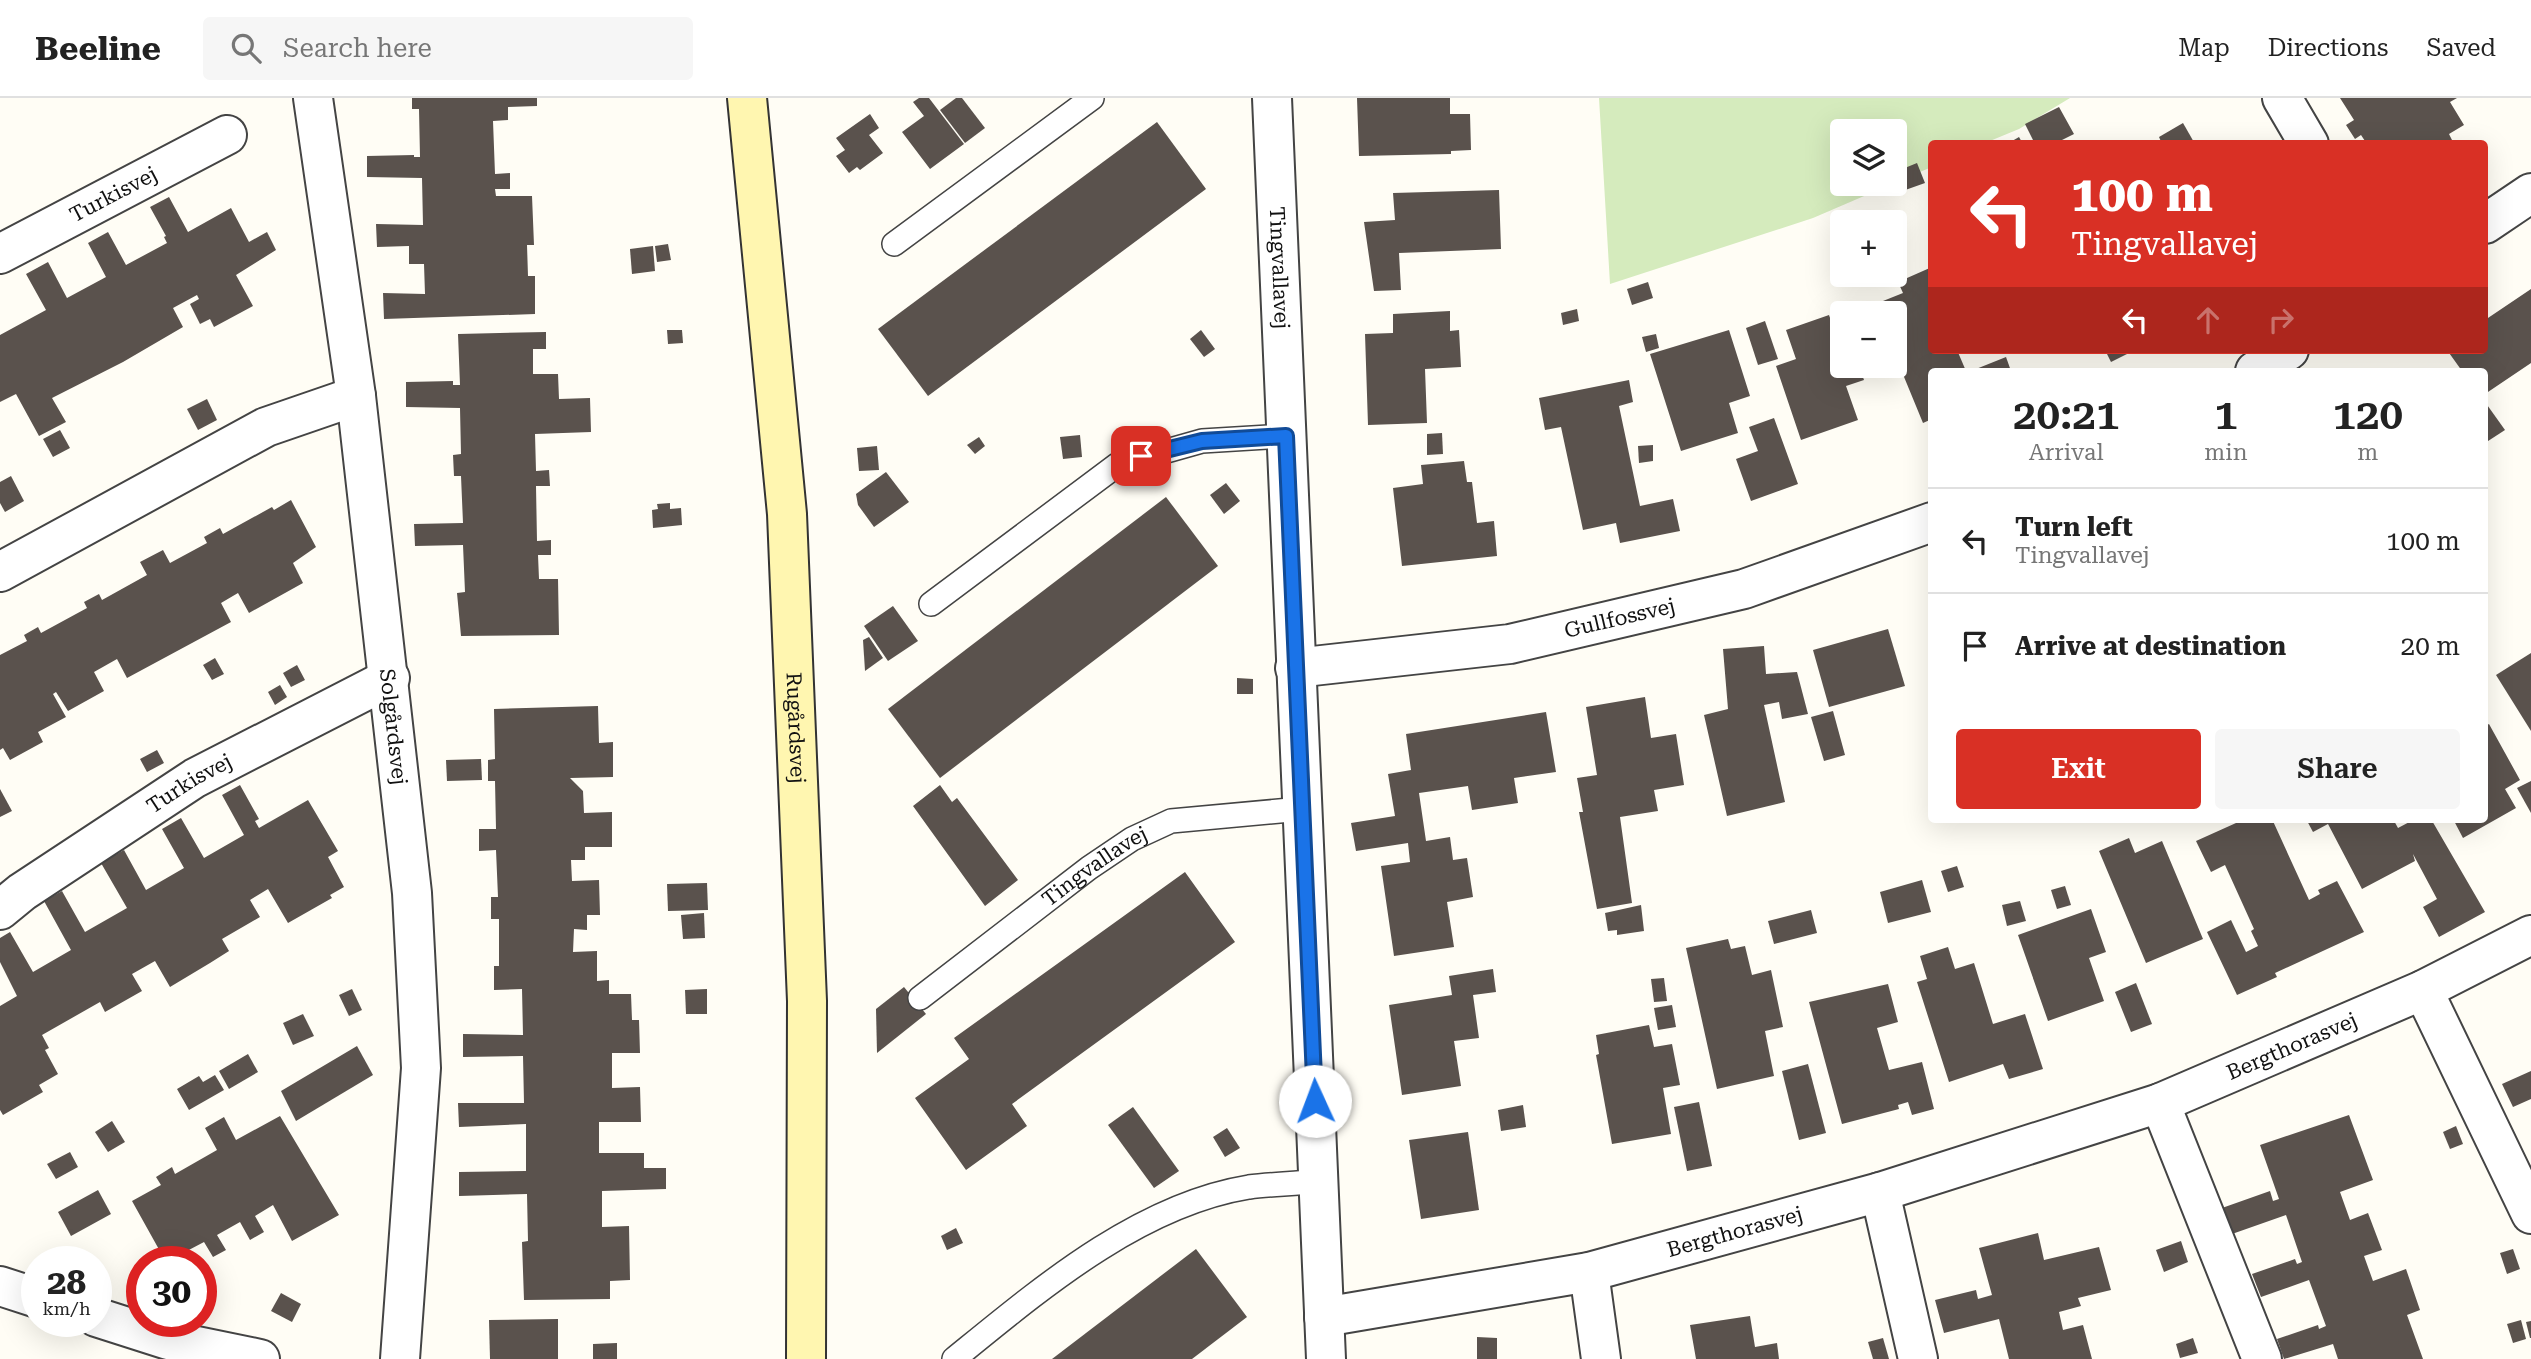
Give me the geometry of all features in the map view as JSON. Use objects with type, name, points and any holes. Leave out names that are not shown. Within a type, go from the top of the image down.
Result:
[{"type":"main road","name":"Rugårdsvej","points":[[747,98],[787,514],[807,1001],[806,1359]]},
{"type":"street","name":"Solgårdsvej","points":[[313,98],[356,396],[390,678],[412,893],[421,1068],[400,1359]]},
{"type":"street","name":"Tingvallavej","points":[[1272,98],[1326,1359]]},
{"type":"street","points":[[2282,98],[2307,140]]},
{"type":"street","name":"Turkisvej","points":[[0,254],[227,135]]},
{"type":"street","points":[[2488,222],[2531,193]]},
{"type":"street","points":[[2260,368],[2283,354]]},
{"type":"street","points":[[0,572],[266,426],[356,396]]},
{"type":"street","name":"Gullfossvej","points":[[1295,668],[1523,641],[1744,589],[1928,523]]},
{"type":"street","name":"Turkisvej","points":[[0,910],[22,891],[195,778],[390,678]]},
{"type":"street","name":"Bergthorasvej","points":[[1324,1317],[1589,1272],[1880,1192],[2160,1103],[2423,990],[2531,935]]},
{"type":"street","points":[[2423,990],[2531,1214]]},
{"type":"street","points":[[2160,1103],[2262,1359]]},
{"type":"street","points":[[1880,1192],[1918,1359]]},
{"type":"street","points":[[1589,1272],[1601,1359]]},
{"type":"street","points":[[0,1286],[21,1293]]},
{"type":"street","points":[[112,1325],[162,1350],[260,1359]]},
{"type":"lane","points":[[894,244],[1092,98]]},
{"type":"lane","points":[[931,604],[1117,465],[1202,441],[1286,436]]},
{"type":"lane","name":"Tingvallavej","points":[[920,998],[1089,868],[1132,839],[1171,821],[1301,809]]},
{"type":"lane","points":[[954,1359],[1085,1258],[1153,1218],[1248,1187],[1318,1181]]},
{"type":"green space","points":[[1599,98],[2070,98],[2019,129],[1992,140],[1928,140],[1928,169],[1907,177],[1907,119],[1830,119],[1830,196],[1864,196],[1813,218],[1610,284]]},
{"type":"building","points":[[412,98],[537,98],[537,106],[508,107],[508,120],[493,121],[495,174],[510,173],[510,189],[495,189],[496,196],[532,196],[534,245],[527,245],[528,276],[535,276],[535,314],[384,319],[383,293],[425,294],[424,264],[409,264],[409,246],[377,247],[376,224],[423,225],[422,178],[367,177],[367,156],[420,157],[419,109],[412,109]]},
{"type":"building","points":[[919,98],[929,98],[964,144],[930,169],[902,132],[924,116],[913,102]]},
{"type":"building","points":[[956,98],[962,98],[985,128],[965,143],[940,110]]},
{"type":"building","points":[[1357,98],[1450,98],[1450,114],[1470,114],[1471,150],[1451,151],[1451,154],[1359,156]]},
{"type":"building","points":[[2340,98],[2457,98],[2450,102],[2464,125],[2449,134],[2452,140],[2364,140],[2361,135],[2355,139],[2346,125],[2354,120]]},
{"type":"building","points":[[2059,107],[2074,134],[2062,140],[2033,140],[2025,124]]},
{"type":"building","points":[[870,114],[879,128],[869,135],[883,153],[860,170],[857,167],[849,173],[836,156],[845,150],[836,138]]},
{"type":"building","points":[[1157,122],[1206,189],[928,396],[878,329]]},
{"type":"building","points":[[2183,123],[2193,140],[2160,140],[2159,137]]},
{"type":"building","points":[[1917,163],[1925,183],[1907,189],[1907,167]]},
{"type":"building","points":[[1499,190],[1501,249],[1399,253],[1401,290],[1374,291],[1364,222],[1395,220],[1393,193]]},
{"type":"building","points":[[169,197],[188,232],[231,208],[249,242],[267,232],[276,250],[236,275],[253,306],[214,327],[210,319],[200,324],[190,304],[199,299],[197,295],[173,308],[183,327],[123,362],[52,398],[66,422],[39,436],[16,394],[0,402],[0,335],[46,310],[26,274],[48,262],[67,298],[106,277],[88,243],[108,232],[126,265],[167,243],[150,207]]},
{"type":"building","points":[[668,244],[671,260],[657,262],[655,246]]},
{"type":"building","points":[[653,246],[655,271],[632,274],[630,249]]},
{"type":"building","points":[[1928,269],[1928,354],[1959,354],[1965,368],[1928,368],[1928,421],[1923,423],[1904,378],[1907,378],[1907,301],[1883,301],[1903,293],[1900,287],[1907,287],[1907,278]]},
{"type":"building","points":[[1648,282],[1653,298],[1632,305],[1627,289]]},
{"type":"building","points":[[2531,289],[2531,363],[2488,392],[2488,368],[2460,368],[2450,354],[2488,354],[2488,318]]},
{"type":"building","points":[[1577,309],[1579,321],[1563,325],[1561,313]]},
{"type":"building","points":[[1450,311],[1450,331],[1459,330],[1461,367],[1425,369],[1427,423],[1368,425],[1365,334],[1393,333],[1393,314]]},
{"type":"building","points":[[1829,315],[1830,378],[1864,380],[1846,386],[1858,420],[1801,440],[1776,366],[1796,359],[1786,330]]},
{"type":"building","points":[[1765,321],[1778,359],[1758,365],[1746,328]]},
{"type":"building","points":[[667,330],[682,330],[683,343],[668,344]]},
{"type":"building","points":[[1201,330],[1215,349],[1204,357],[1190,339]]},
{"type":"building","points":[[1729,330],[1750,396],[1729,403],[1738,433],[1681,451],[1650,354]]},
{"type":"building","points":[[546,332],[546,349],[533,349],[533,374],[558,374],[559,399],[590,398],[591,432],[535,434],[536,471],[549,470],[550,486],[536,486],[537,541],[551,540],[551,555],[538,555],[539,579],[558,579],[559,635],[461,636],[457,593],[465,592],[463,545],[415,546],[414,524],[463,523],[461,476],[454,476],[453,455],[461,454],[460,408],[406,407],[406,382],[453,381],[453,385],[460,385],[458,334]]},
{"type":"building","points":[[1656,334],[1659,348],[1646,352],[1642,337]]},
{"type":"building","points":[[2107,354],[2127,354],[2111,362]]},
{"type":"building","points":[[2006,357],[2010,368],[1978,368]]},
{"type":"building","points":[[1629,380],[1633,402],[1619,406],[1640,506],[1673,499],[1680,531],[1620,543],[1616,523],[1583,530],[1561,427],[1545,430],[1539,398]]},
{"type":"building","points":[[207,399],[217,420],[198,430],[187,409]]},
{"type":"building","points":[[2488,406],[2505,430],[2488,441]]},
{"type":"building","points":[[1774,418],[1798,484],[1751,501],[1736,459],[1758,451],[1749,427]]},
{"type":"building","points":[[60,430],[70,448],[53,457],[43,439]]},
{"type":"building","points":[[1442,433],[1443,454],[1427,455],[1427,434]]},
{"type":"building","points":[[1080,435],[1082,457],[1063,459],[1060,437]]},
{"type":"building","points":[[979,437],[985,446],[975,454],[967,445]]},
{"type":"building","points":[[1653,445],[1653,461],[1639,463],[1638,446]]},
{"type":"building","points":[[877,446],[879,470],[859,471],[857,448]]},
{"type":"building","points":[[1464,461],[1467,482],[1472,482],[1477,523],[1494,521],[1497,556],[1402,566],[1393,488],[1423,484],[1421,465]]},
{"type":"building","points":[[886,472],[909,502],[874,527],[858,505],[856,494]]},
{"type":"building","points":[[11,476],[24,501],[5,512],[0,503],[0,482]]},
{"type":"building","points":[[1226,483],[1240,501],[1224,514],[1210,495]]},
{"type":"building","points":[[1166,497],[1218,566],[940,778],[888,709]]},
{"type":"building","points":[[291,500],[316,547],[293,563],[303,583],[249,613],[238,593],[221,603],[231,622],[127,678],[117,659],[94,672],[104,691],[68,711],[56,692],[53,694],[66,717],[38,732],[43,742],[10,760],[3,748],[0,750],[0,655],[27,641],[24,635],[38,627],[41,633],[87,608],[84,602],[99,594],[102,600],[147,575],[140,562],[163,550],[170,563],[207,543],[204,537],[220,528],[223,534],[272,507],[274,510]]},
{"type":"building","points":[[670,503],[670,509],[681,508],[682,525],[653,528],[652,510],[658,509],[657,504]]},
{"type":"building","points":[[893,606],[918,641],[888,661],[864,626]]},
{"type":"building","points":[[1888,629],[1905,686],[1829,707],[1813,650]]},
{"type":"building","points":[[869,637],[883,658],[865,671],[863,640]]},
{"type":"building","points":[[1764,646],[1766,674],[1797,672],[1808,714],[1782,719],[1779,702],[1764,705],[1785,802],[1727,816],[1704,715],[1728,709],[1723,649]]},
{"type":"building","points":[[2531,653],[2531,731],[2496,675]]},
{"type":"building","points":[[215,658],[224,674],[212,680],[203,665]]},
{"type":"building","points":[[297,665],[305,680],[291,687],[283,673]]},
{"type":"building","points":[[1237,678],[1253,679],[1253,694],[1237,694]]},
{"type":"building","points":[[280,685],[287,697],[275,705],[268,692]]},
{"type":"building","points":[[1645,697],[1651,738],[1676,734],[1684,785],[1654,790],[1658,811],[1620,817],[1632,903],[1597,909],[1579,812],[1583,812],[1577,778],[1597,775],[1586,707]]},
{"type":"building","points":[[598,706],[599,743],[613,742],[613,777],[570,778],[583,791],[584,813],[612,812],[612,847],[585,847],[585,860],[571,860],[572,881],[599,880],[600,915],[587,915],[587,930],[574,929],[573,952],[597,951],[597,981],[609,980],[609,994],[631,994],[632,1020],[639,1020],[640,1053],[612,1053],[612,1088],[640,1087],[641,1122],[599,1122],[599,1153],[644,1153],[644,1168],[666,1168],[666,1189],[602,1191],[602,1227],[629,1226],[630,1280],[610,1281],[610,1299],[524,1300],[522,1242],[528,1241],[527,1194],[459,1196],[459,1172],[526,1171],[526,1124],[459,1127],[458,1103],[524,1103],[523,1056],[463,1057],[463,1034],[523,1035],[522,989],[494,990],[494,966],[499,966],[499,919],[491,919],[491,897],[498,897],[496,850],[479,851],[479,829],[496,829],[495,781],[488,781],[488,760],[495,759],[494,709]]},
{"type":"building","points":[[1833,711],[1845,755],[1824,761],[1811,717]]},
{"type":"building","points":[[1546,712],[1556,772],[1514,778],[1518,803],[1472,810],[1468,786],[1419,793],[1426,841],[1450,837],[1453,860],[1467,858],[1473,897],[1447,902],[1454,947],[1394,956],[1381,866],[1410,862],[1408,843],[1356,851],[1351,823],[1395,816],[1388,774],[1411,770],[1406,734]]},
{"type":"building","points":[[2488,724],[2520,780],[2505,789],[2516,808],[2463,838],[2455,823],[2488,823]]},
{"type":"building","points":[[157,750],[164,763],[147,772],[140,759]]},
{"type":"building","points":[[481,759],[482,780],[447,781],[446,760]]},
{"type":"building","points":[[2531,781],[2531,813],[2517,788]]},
{"type":"building","points":[[240,785],[259,819],[255,821],[259,828],[308,800],[338,851],[328,857],[344,887],[330,895],[332,898],[288,923],[268,889],[250,900],[260,917],[222,939],[229,951],[210,963],[170,987],[155,961],[132,974],[142,991],[105,1012],[100,1002],[42,1035],[49,1048],[45,1050],[58,1074],[39,1085],[43,1092],[3,1115],[0,1110],[0,1006],[17,996],[0,962],[0,938],[10,932],[33,972],[71,950],[44,901],[62,891],[85,932],[127,908],[101,863],[124,850],[146,890],[184,868],[162,829],[181,818],[204,858],[244,835],[222,795]]},
{"type":"building","points":[[940,785],[952,802],[957,798],[1018,880],[985,906],[913,806]]},
{"type":"building","points":[[0,789],[12,811],[0,817]]},
{"type":"building","points":[[2236,823],[2274,823],[2309,900],[2320,894],[2318,890],[2337,881],[2364,932],[2275,973],[2277,977],[2237,995],[2207,932],[2231,920],[2246,952],[2258,946],[2251,931],[2254,929],[2225,865],[2211,872],[2196,841]]},
{"type":"building","points":[[2308,823],[2395,823],[2398,828],[2407,823],[2433,823],[2485,912],[2439,937],[2423,907],[2437,899],[2413,854],[2415,861],[2362,889],[2328,824],[2313,832]]},
{"type":"building","points":[[2129,838],[2135,853],[2162,841],[2203,939],[2146,963],[2099,851]]},
{"type":"building","points":[[1957,866],[1964,887],[1948,892],[1941,871]]},
{"type":"building","points":[[1185,872],[1235,942],[1012,1104],[1027,1126],[966,1170],[915,1098],[969,1059],[954,1038]]},
{"type":"building","points":[[1922,880],[1931,912],[1888,923],[1880,892]]},
{"type":"building","points":[[707,883],[708,910],[668,911],[667,884]]},
{"type":"building","points":[[2065,886],[2071,905],[2057,909],[2051,890]]},
{"type":"building","points":[[2020,901],[2026,921],[2007,926],[2002,905]]},
{"type":"building","points":[[1641,905],[1644,931],[1617,935],[1617,930],[1608,931],[1605,913]]},
{"type":"building","points":[[2091,909],[2106,952],[2089,958],[2104,1001],[2048,1021],[2018,935]]},
{"type":"building","points":[[1811,910],[1817,933],[1774,944],[1768,921]]},
{"type":"building","points":[[704,913],[705,938],[683,939],[681,915]]},
{"type":"building","points":[[1728,939],[1731,949],[1745,946],[1752,975],[1771,970],[1783,1027],[1765,1031],[1774,1076],[1717,1089],[1686,948]]},
{"type":"building","points":[[1948,947],[1955,969],[1974,963],[1993,1024],[2025,1014],[2043,1069],[2009,1079],[2003,1064],[1949,1082],[1917,982],[1927,979],[1920,956]]},
{"type":"building","points":[[1493,969],[1496,992],[1473,995],[1479,1038],[1454,1041],[1461,1086],[1402,1095],[1389,1005],[1452,995],[1449,976]]},
{"type":"building","points":[[1664,978],[1667,1001],[1654,1002],[1651,979]]},
{"type":"building","points":[[2136,983],[2152,1024],[2131,1032],[2115,992]]},
{"type":"building","points":[[1888,984],[1898,1022],[1877,1028],[1889,1070],[1922,1062],[1934,1109],[1912,1115],[1908,1102],[1898,1105],[1899,1109],[1842,1124],[1809,1002]]},
{"type":"building","points":[[904,987],[926,1014],[877,1053],[876,1009]]},
{"type":"building","points":[[352,989],[362,1010],[349,1016],[339,995]]},
{"type":"building","points":[[707,989],[707,1014],[686,1014],[685,990]]},
{"type":"building","points":[[1672,1005],[1676,1027],[1658,1030],[1654,1008]]},
{"type":"building","points":[[303,1014],[314,1036],[293,1045],[283,1023]]},
{"type":"building","points":[[1649,1025],[1654,1047],[1672,1044],[1680,1085],[1663,1088],[1671,1134],[1612,1144],[1596,1055],[1599,1054],[1596,1035]]},
{"type":"building","points":[[357,1046],[373,1075],[296,1121],[281,1091]]},
{"type":"building","points":[[248,1054],[258,1072],[229,1089],[219,1071]]},
{"type":"building","points":[[1808,1064],[1826,1133],[1799,1140],[1782,1071]]},
{"type":"building","points":[[2531,1071],[2531,1099],[2513,1107],[2502,1084]]},
{"type":"building","points":[[215,1075],[224,1090],[189,1110],[177,1089],[199,1076],[203,1082]]},
{"type":"building","points":[[1699,1102],[1712,1166],[1687,1171],[1674,1107]]},
{"type":"building","points":[[1523,1105],[1526,1127],[1501,1131],[1498,1110]]},
{"type":"building","points":[[1133,1107],[1179,1171],[1154,1188],[1108,1125]]},
{"type":"building","points":[[2349,1115],[2373,1180],[2340,1192],[2350,1220],[2368,1213],[2382,1250],[2364,1256],[2373,1281],[2406,1269],[2420,1310],[2407,1315],[2423,1359],[2338,1359],[2333,1344],[2284,1359],[2277,1339],[2318,1325],[2319,1329],[2326,1326],[2309,1280],[2261,1297],[2252,1274],[2295,1259],[2297,1264],[2302,1262],[2286,1215],[2232,1234],[2222,1208],[2270,1191],[2273,1201],[2279,1199],[2260,1145]]},
{"type":"building","points":[[280,1116],[339,1215],[292,1241],[273,1205],[255,1216],[264,1232],[250,1240],[240,1222],[217,1235],[226,1250],[217,1255],[217,1246],[206,1246],[204,1242],[196,1246],[157,1246],[132,1201],[161,1185],[156,1177],[172,1167],[175,1174],[217,1150],[205,1128],[224,1117],[236,1140]]},
{"type":"building","points":[[112,1121],[125,1142],[108,1152],[95,1132]]},
{"type":"building","points":[[2456,1126],[2463,1144],[2450,1149],[2443,1132]]},
{"type":"building","points":[[1227,1128],[1240,1148],[1225,1157],[1213,1137]]},
{"type":"building","points":[[1468,1132],[1479,1210],[1421,1219],[1409,1140]]},
{"type":"building","points":[[70,1152],[78,1167],[56,1179],[47,1164]]},
{"type":"building","points":[[98,1190],[111,1214],[71,1236],[58,1212]]},
{"type":"building","points":[[956,1228],[963,1243],[947,1250],[941,1236]]},
{"type":"building","points":[[2038,1233],[2044,1260],[2099,1247],[2111,1290],[2078,1298],[2081,1306],[2059,1312],[2063,1330],[2083,1325],[2092,1359],[2009,1359],[1999,1319],[1944,1333],[1935,1300],[1976,1290],[1978,1299],[1992,1295],[1979,1248]]},
{"type":"building","points":[[2181,1241],[2188,1262],[2164,1272],[2156,1250]]},
{"type":"building","points":[[1196,1249],[1247,1317],[1192,1359],[1052,1359]]},
{"type":"building","points":[[2513,1249],[2520,1269],[2507,1274],[2500,1253]]},
{"type":"building","points":[[281,1293],[301,1304],[292,1322],[271,1311]]},
{"type":"building","points":[[1750,1316],[1755,1347],[1777,1343],[1779,1359],[1696,1359],[1690,1325]]},
{"type":"building","points":[[558,1319],[558,1359],[490,1359],[489,1320]]},
{"type":"building","points":[[2521,1320],[2526,1339],[2513,1343],[2507,1324]]},
{"type":"building","points":[[2531,1321],[2531,1338],[2530,1338],[2526,1322]]},
{"type":"building","points":[[1477,1337],[1497,1338],[1497,1359],[1477,1359]]},
{"type":"building","points":[[1883,1338],[1889,1359],[1873,1359],[1868,1342]]},
{"type":"building","points":[[2193,1338],[2198,1353],[2180,1358],[2176,1344]]},
{"type":"building","points":[[617,1343],[617,1359],[593,1359],[593,1344]]},
{"type":"route","points":[[1141,456],[1202,441],[1286,436],[1315,1101]]}]
